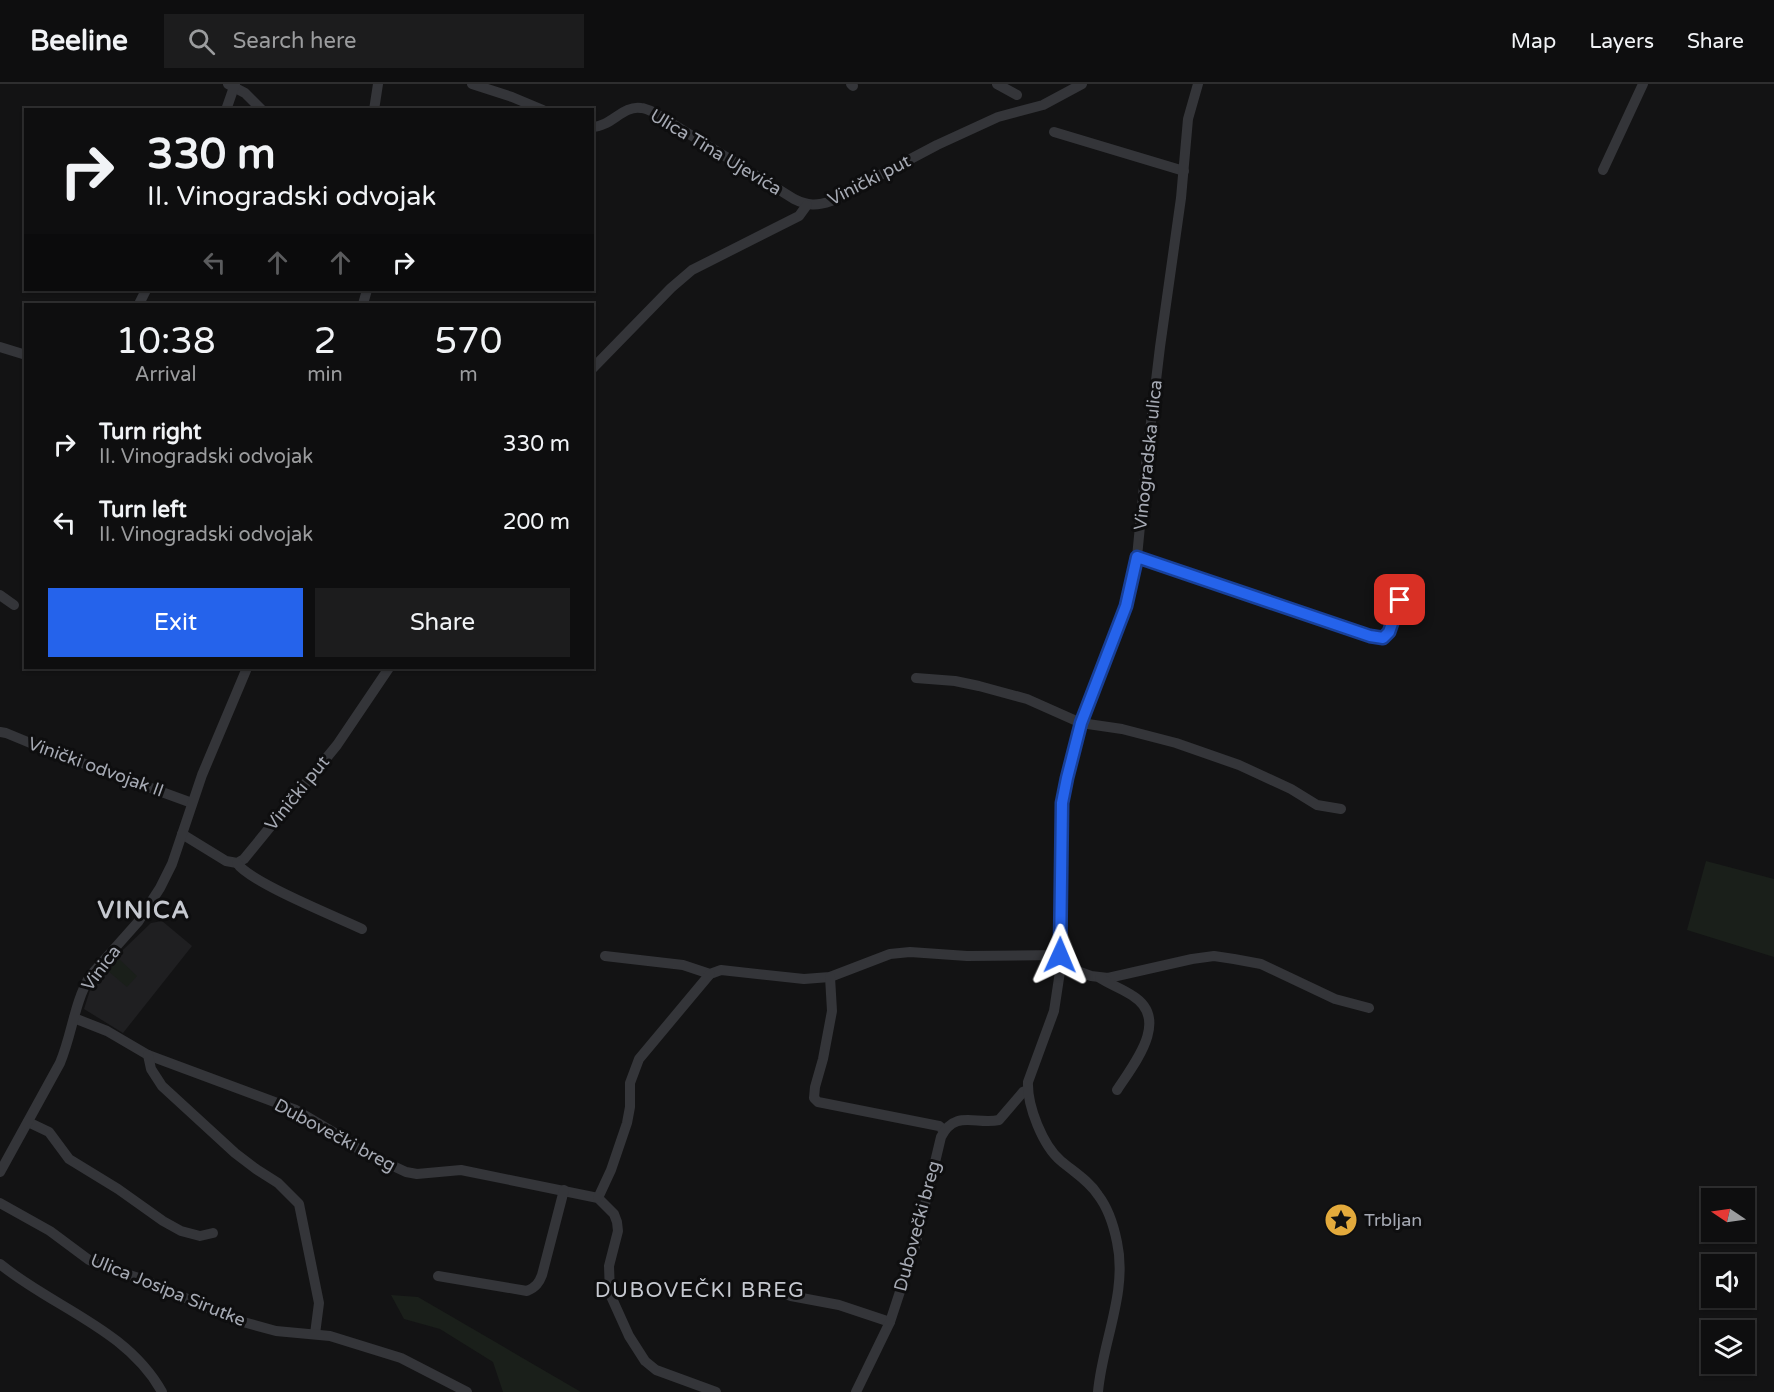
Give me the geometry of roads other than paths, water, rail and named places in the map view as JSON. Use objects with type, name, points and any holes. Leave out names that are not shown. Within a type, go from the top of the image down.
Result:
[{"type":"street","points":[[374,108],[378,84]]},
{"type":"street","points":[[472,84],[538,108]]},
{"type":"street","points":[[997,84],[1017,95]]},
{"type":"street","name":"Vinički put","points":[[594,367],[671,288],[692,270],[799,216],[807,205],[819,206],[831,201],[937,144],[998,117],[1043,105],[1082,84]]},
{"type":"street","name":"Vinogradska ulica","points":[[1098,1392],[1099,1374],[1119,1285],[1117,1242],[1108,1213],[1098,1195],[1079,1175],[1059,1160],[1047,1143],[1039,1128],[1028,1090],[1030,1073],[1054,1011],[1061,960],[1062,803],[1072,754],[1081,723],[1126,606],[1137,557],[1155,382],[1184,171],[1188,119],[1198,84]]},
{"type":"street","points":[[1603,170],[1643,84]]},
{"type":"street","points":[[227,108],[233,85],[260,108]]},
{"type":"street","name":"Ulica Tina Ujevića","points":[[594,126],[640,107],[655,113],[807,205]]},
{"type":"street","points":[[1054,132],[1184,171]]},
{"type":"street","points":[[0,347],[24,354]]},
{"type":"street","points":[[1137,557],[1370,636],[1383,638],[1389,632],[1400,600]]},
{"type":"street","points":[[0,595],[14,605]]},
{"type":"street","name":"Vinica","points":[[0,1172],[66,1048],[79,997],[90,976],[153,902],[167,875],[192,803],[247,669]]},
{"type":"street","name":"Vinički put","points":[[237,863],[244,859],[337,745],[387,669]]},
{"type":"street","points":[[916,678],[955,681],[1026,699],[1081,723],[1122,729],[1176,743],[1239,765],[1291,789],[1317,805],[1341,809]]},
{"type":"street","name":"Vinički odvojak II","points":[[0,732],[6,732],[52,752],[192,803]]},
{"type":"street","points":[[182,834],[226,861],[237,863],[244,871],[283,893],[362,929]]},
{"type":"street","points":[[716,1392],[656,1370],[645,1361],[629,1336],[610,1294],[609,1266],[618,1231],[617,1222],[614,1214],[598,1198],[611,1170],[627,1123],[630,1083],[639,1059],[710,974],[721,970],[804,979],[830,977],[890,954],[910,952],[1061,960],[1135,996],[1145,1007],[1150,1018],[1144,1046],[1117,1090]]},
{"type":"street","points":[[605,956],[683,965],[710,974]]},
{"type":"street","points":[[1100,978],[1214,956],[1261,964],[1335,999],[1369,1008]]},
{"type":"street","points":[[830,977],[832,1011],[814,1098],[818,1102],[939,1126],[944,1130],[961,1120],[999,1120],[1023,1092],[1028,1090]]},
{"type":"street","name":"Dubovečki breg","points":[[74,1018],[107,1031],[148,1055],[296,1110],[361,1151],[406,1172],[417,1174],[461,1170],[598,1198]]},
{"type":"street","points":[[148,1055],[151,1069],[162,1086],[235,1153],[255,1170],[278,1182],[299,1204],[319,1303],[315,1334]]},
{"type":"street","points":[[28,1122],[48,1132],[69,1159],[118,1189],[163,1221],[190,1234],[200,1236],[213,1233]]},
{"type":"street","name":"Dubovečki breg","points":[[856,1392],[890,1322],[915,1246],[944,1130]]},
{"type":"street","points":[[438,1276],[527,1291],[534,1288],[542,1275],[564,1190]]},
{"type":"street","name":"Ulica Josipa Sirutke","points":[[0,1203],[50,1231],[89,1260],[106,1268],[142,1279],[236,1320],[276,1331],[330,1336],[400,1358],[467,1392]]},
{"type":"street","points":[[0,1264],[42,1294],[82,1316],[119,1342],[139,1361],[162,1392]]},
{"type":"street","points":[[765,1287],[791,1296],[839,1305],[890,1322]]},
{"type":"place","name":"Trbljan","points":[[1341,1220]]},
{"type":"district","name":"VINICA","points":[[144,910]]},
{"type":"district","name":"DUBOVEČKI BREG","points":[[700,1290]]}]
